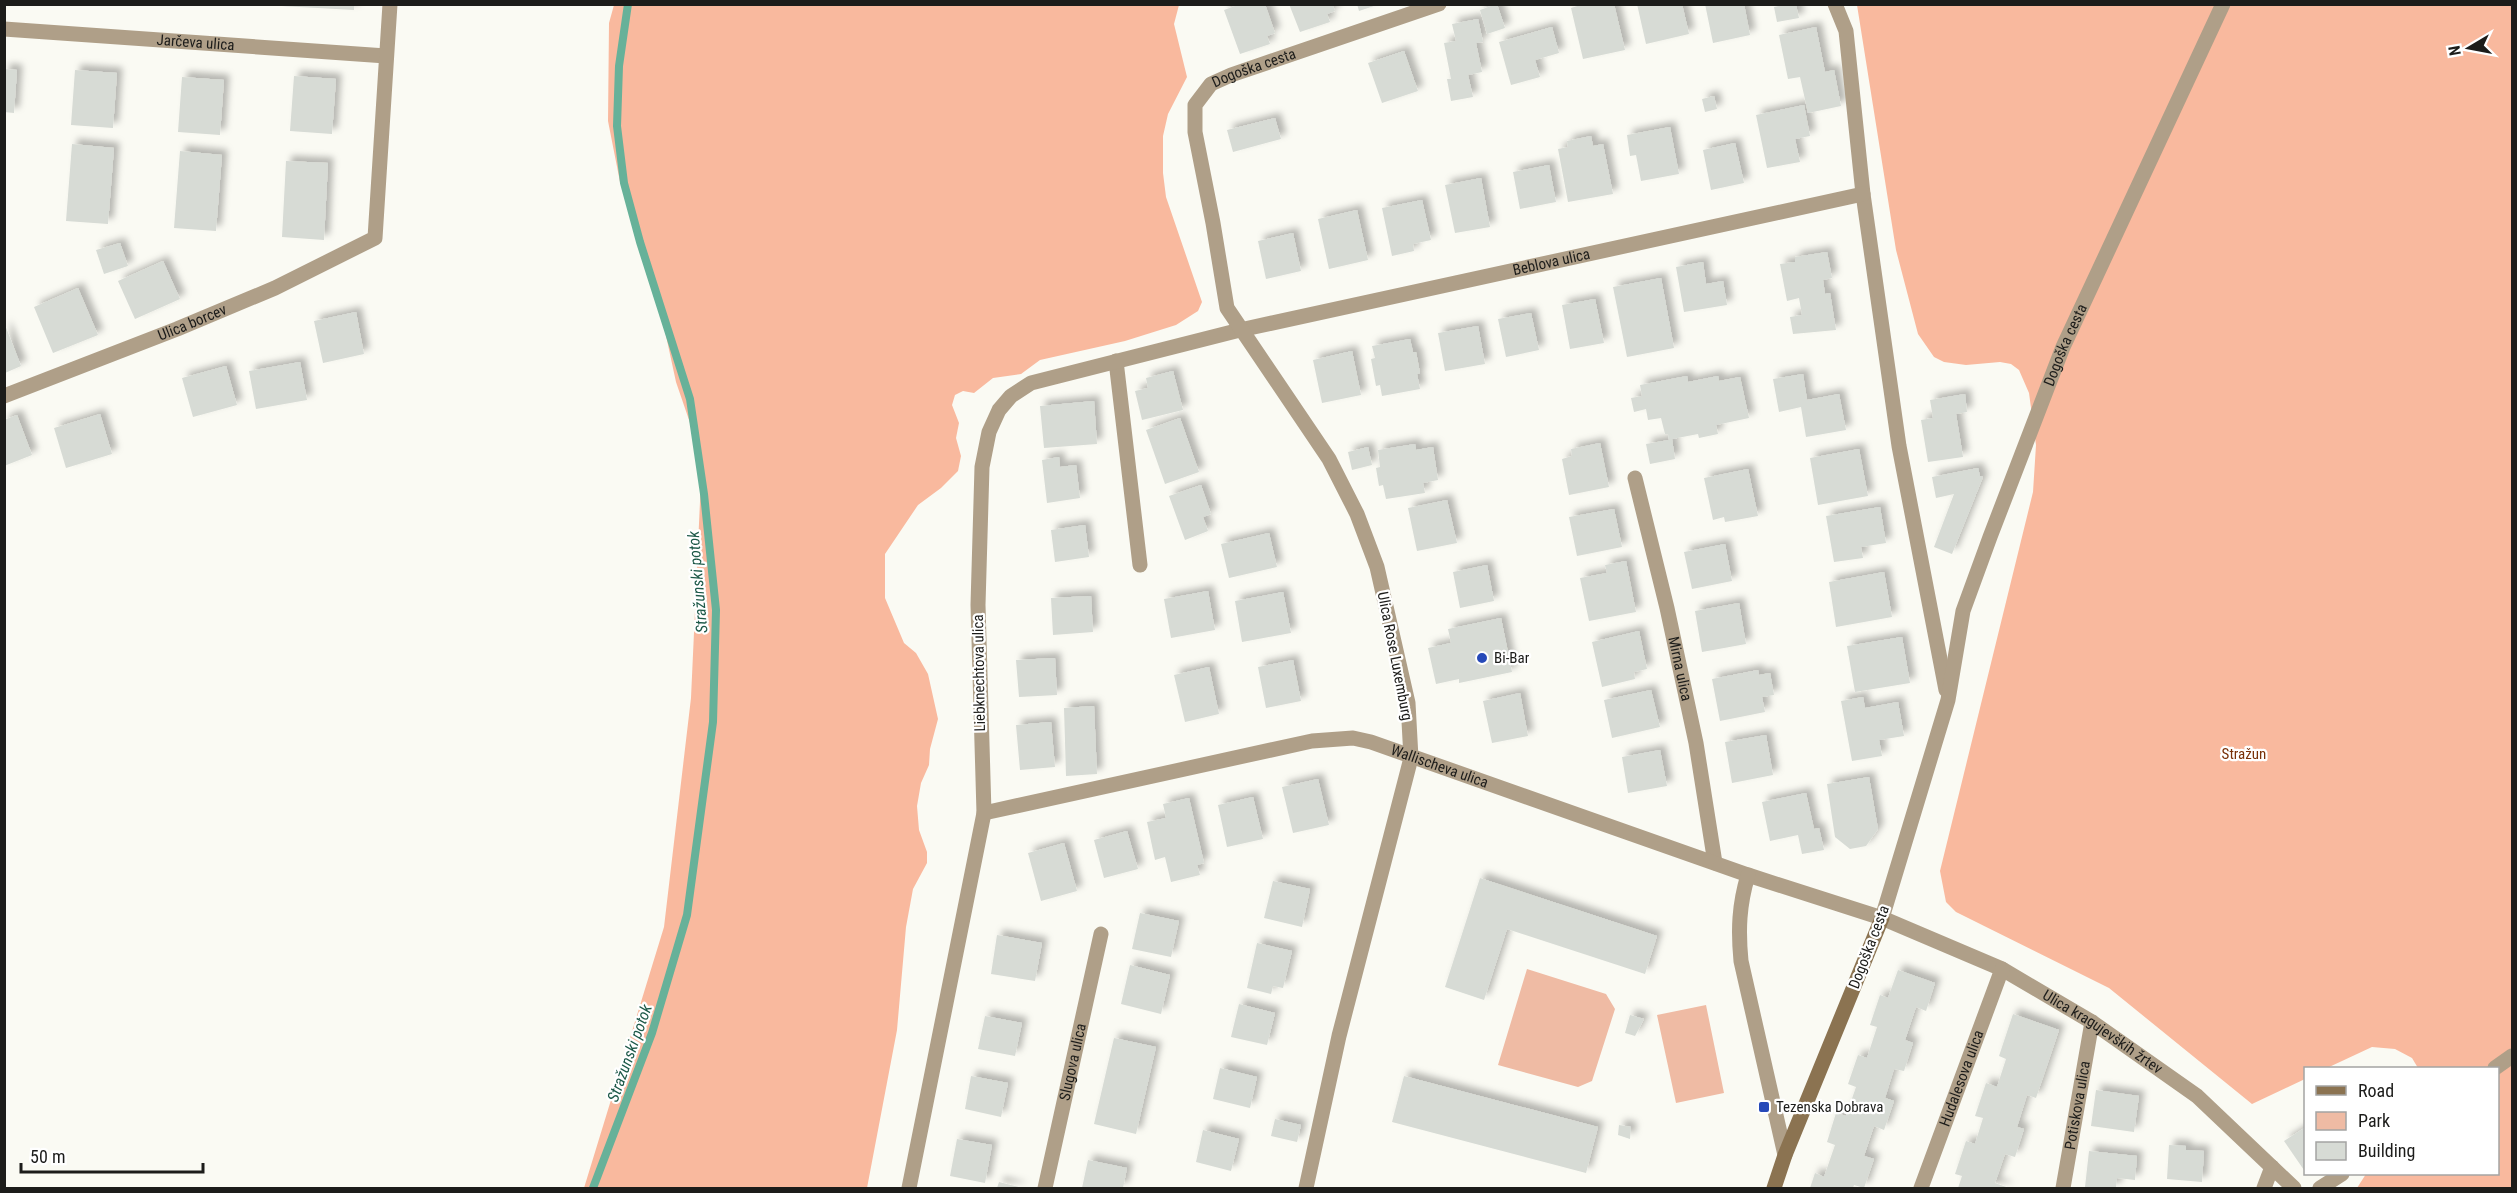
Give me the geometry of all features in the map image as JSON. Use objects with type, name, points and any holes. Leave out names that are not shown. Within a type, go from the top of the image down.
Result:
[{"type":"street","points":[[386,56],[390,4]]},
{"type":"street","name":"Dogoška cesta","points":[[1240,330],[1227,308],[1214,223],[1195,132],[1195,105],[1211,84],[1231,75],[1439,4]]},
{"type":"street","name":"Dogoška cesta","points":[[1835,4],[1846,31],[1863,194],[1899,446],[1948,700]]},
{"type":"street","name":"Dogoška cesta","points":[[1774,1188],[1785,1155],[1882,918],[1948,700],[1963,611],[2063,347],[2223,4]]},
{"type":"street","name":"Jarčeva ulica","points":[[4,28],[386,56]]},
{"type":"street","name":"Ulica borcev","points":[[4,396],[177,329],[275,288],[375,238],[386,56]]},
{"type":"street","name":"Beblova ulica","points":[[1240,330],[1863,194]]},
{"type":"street","name":"Liebknechtova ulica","points":[[909,1188],[984,813],[979,707],[978,605],[982,467],[989,432],[999,410],[1011,396],[1031,383],[1240,330]]},
{"type":"street","name":"Ulica Rose Luxemburg","points":[[1240,330],[1329,459],[1357,514],[1377,567],[1408,703],[1411,758],[1339,1036],[1306,1188]]},
{"type":"street","points":[[1116,361],[1140,565]]},
{"type":"street","name":"Mirna ulica","points":[[1635,478],[1667,608],[1696,743],[1714,863]]},
{"type":"street","name":"Wallischeva ulica","points":[[984,813],[1312,741],[1353,738],[1371,742],[1748,875],[1882,918]]},
{"type":"street","points":[[1748,875],[1739,910],[1741,961],[1785,1155]]},
{"type":"street","name":"Ulica kragujevških žrtev","points":[[1882,918],[2002,969],[2092,1022],[2197,1096],[2294,1188]]},
{"type":"street","name":"Slugova ulica","points":[[1045,1188],[1101,934]]},
{"type":"street","name":"Hudalesova ulica","points":[[1921,1188],[2002,969]]},
{"type":"street","name":"Potiskova ulica","points":[[2063,1188],[2092,1022]]},
{"type":"street","points":[[2496,1067],[2512,1056]]},
{"type":"street","points":[[2264,1188],[2272,1167]]},
{"type":"street","points":[[2320,1188],[2339,1175]]},
{"type":"green space","points":[[614,5],[1179,5],[1174,24],[1187,77],[1168,114],[1163,136],[1163,173],[1166,197],[1202,302],[1198,311],[1176,325],[1125,341],[1040,360],[1021,374],[993,378],[974,393],[963,391],[955,395],[952,405],[959,423],[956,438],[961,456],[958,471],[941,488],[918,505],[885,554],[885,598],[904,643],[916,653],[928,674],[938,719],[930,749],[929,765],[921,783],[917,806],[919,830],[927,852],[927,863],[913,889],[906,927],[897,1030],[867,1188],[584,1188],[664,927],[691,698],[702,458],[676,382],[657,294],[635,217],[620,182],[608,121],[609,23]]},
{"type":"green space","name":"Stražun","points":[[1857,5],[2512,5],[2512,1188],[2357,1188],[2365,1175],[2499,1175],[2499,1067],[2417,1067],[2412,1058],[2395,1049],[2372,1047],[2329,1067],[2304,1067],[2304,1079],[2252,1104],[2109,988],[1956,912],[1946,902],[1940,871],[2033,492],[2036,445],[2029,393],[2019,370],[2011,364],[2000,362],[1966,365],[1944,362],[1934,357],[1918,334],[1896,250]]},
{"type":"green space","points":[[1527,969],[1606,994],[1615,1009],[1592,1081],[1578,1087],[1498,1065]]},
{"type":"green space","points":[[1706,1005],[1724,1093],[1676,1103],[1657,1015]]},
{"type":"building","points":[[282,4],[354,4],[354,10],[281,6]]},
{"type":"building","points":[[1241,4],[1265,4],[1275,33],[1267,36],[1270,44],[1240,54],[1224,10]]},
{"type":"building","points":[[1289,4],[1332,4],[1335,11],[1327,14],[1330,22],[1300,32]]},
{"type":"building","points":[[1357,4],[1376,4],[1377,5],[1359,11]]},
{"type":"building","points":[[1497,4],[1505,28],[1487,34],[1480,10]]},
{"type":"building","points":[[1584,4],[1614,4],[1625,50],[1583,59],[1571,8]]},
{"type":"building","points":[[1637,4],[1682,4],[1689,34],[1646,44]]},
{"type":"building","points":[[1705,4],[1744,4],[1750,35],[1713,43]]},
{"type":"building","points":[[1796,5],[1799,18],[1777,22],[1774,7]]},
{"type":"building","points":[[1478,19],[1483,42],[1476,43],[1482,72],[1468,75],[1473,97],[1451,101],[1447,79],[1451,79],[1444,43],[1456,41],[1452,24]]},
{"type":"building","points":[[1552,27],[1559,53],[1535,60],[1540,77],[1511,85],[1499,42]]},
{"type":"building","points":[[1816,27],[1825,72],[1834,70],[1841,106],[1808,113],[1800,77],[1788,79],[1779,35]]},
{"type":"building","points":[[1404,51],[1418,91],[1382,103],[1368,63]]},
{"type":"building","points":[[4,69],[17,70],[14,113],[4,112]]},
{"type":"building","points":[[75,70],[117,73],[113,128],[71,125]]},
{"type":"building","points":[[294,76],[336,79],[332,134],[290,131]]},
{"type":"building","points":[[182,77],[224,80],[220,135],[178,132]]},
{"type":"building","points":[[1714,96],[1717,109],[1705,112],[1702,99]]},
{"type":"building","points":[[1804,105],[1810,136],[1795,139],[1800,162],[1767,168],[1756,115]]},
{"type":"building","points":[[1275,118],[1281,139],[1233,152],[1227,130]]},
{"type":"building","points":[[1670,127],[1679,174],[1641,181],[1636,155],[1630,156],[1627,135]]},
{"type":"building","points":[[1591,136],[1593,146],[1603,144],[1613,194],[1568,202],[1558,149],[1568,147],[1567,141]]},
{"type":"building","points":[[1735,143],[1744,183],[1711,190],[1703,150]]},
{"type":"building","points":[[72,144],[114,148],[108,224],[66,221]]},
{"type":"building","points":[[180,151],[222,155],[216,231],[174,228]]},
{"type":"building","points":[[286,161],[328,163],[324,240],[282,237]]},
{"type":"building","points":[[1549,165],[1556,202],[1520,209],[1513,172]]},
{"type":"building","points":[[1481,178],[1490,227],[1455,233],[1445,185]]},
{"type":"building","points":[[1422,200],[1431,240],[1413,244],[1414,251],[1392,256],[1382,208]]},
{"type":"building","points":[[1357,210],[1368,260],[1329,269],[1318,219]]},
{"type":"building","points":[[1293,233],[1301,271],[1266,279],[1258,241]]},
{"type":"building","points":[[120,243],[128,266],[104,274],[96,250]]},
{"type":"building","points":[[1827,252],[1832,278],[1823,280],[1825,294],[1830,293],[1836,330],[1793,334],[1790,317],[1802,315],[1799,298],[1787,301],[1780,264],[1795,262],[1795,257]]},
{"type":"building","points":[[163,261],[180,299],[135,319],[118,281]]},
{"type":"building","points":[[1703,262],[1706,284],[1723,281],[1727,305],[1684,312],[1676,267]]},
{"type":"building","points":[[1661,278],[1674,348],[1627,357],[1613,287]]},
{"type":"building","points":[[78,288],[98,335],[53,353],[34,307]]},
{"type":"building","points":[[1595,299],[1604,343],[1570,349],[1562,305]]},
{"type":"building","points":[[356,312],[364,354],[323,363],[314,321]]},
{"type":"building","points":[[1531,313],[1539,350],[1506,357],[1498,319]]},
{"type":"building","points":[[5,325],[21,366],[5,373]]},
{"type":"building","points":[[1478,326],[1485,364],[1445,371],[1438,333]]},
{"type":"building","points":[[1410,339],[1413,352],[1416,352],[1420,389],[1382,396],[1380,385],[1376,386],[1371,359],[1375,358],[1372,346]]},
{"type":"building","points":[[1352,351],[1361,395],[1322,403],[1313,360]]},
{"type":"building","points":[[300,362],[307,400],[256,409],[249,371]]},
{"type":"building","points":[[226,366],[237,405],[193,417],[182,378]]},
{"type":"building","points":[[1173,371],[1183,410],[1142,420],[1135,391],[1148,388],[1146,378]]},
{"type":"building","points":[[1803,374],[1807,400],[1839,394],[1846,430],[1806,437],[1801,407],[1779,412],[1773,379]]},
{"type":"building","points":[[1687,376],[1688,382],[1718,376],[1719,381],[1740,377],[1749,418],[1716,425],[1718,434],[1699,438],[1698,434],[1672,439],[1675,459],[1650,464],[1646,444],[1669,440],[1668,434],[1665,434],[1661,418],[1648,420],[1646,409],[1634,412],[1631,398],[1642,396],[1640,385]]},
{"type":"building","points":[[1965,394],[1967,412],[1956,414],[1963,457],[1928,462],[1921,420],[1933,418],[1930,400]]},
{"type":"building","points":[[1094,401],[1097,444],[1044,448],[1040,406]]},
{"type":"building","points":[[100,414],[112,454],[66,468],[54,428]]},
{"type":"building","points":[[17,415],[32,455],[4,466],[4,420]]},
{"type":"building","points":[[1180,418],[1199,472],[1165,484],[1146,430]]},
{"type":"building","points":[[1600,443],[1609,487],[1569,495],[1562,459],[1572,456],[1571,449]]},
{"type":"building","points":[[1415,444],[1416,450],[1433,447],[1438,480],[1423,483],[1425,493],[1386,499],[1383,485],[1379,486],[1376,468],[1380,467],[1378,450]]},
{"type":"building","points":[[1368,447],[1372,465],[1352,470],[1348,452]]},
{"type":"building","points":[[1859,449],[1868,496],[1818,505],[1810,458]]},
{"type":"building","points":[[1059,457],[1060,467],[1076,465],[1080,498],[1047,503],[1042,460]]},
{"type":"building","points":[[1978,468],[1980,476],[1983,477],[1952,554],[1934,547],[1954,494],[1936,498],[1932,477]]},
{"type":"building","points":[[1748,469],[1758,516],[1725,522],[1724,517],[1713,520],[1704,478]]},
{"type":"building","points":[[1201,485],[1211,514],[1203,517],[1208,531],[1185,540],[1169,496]]},
{"type":"building","points":[[1447,500],[1457,543],[1417,551],[1408,508]]},
{"type":"building","points":[[1880,507],[1886,543],[1861,547],[1863,558],[1834,562],[1826,516]]},
{"type":"building","points":[[1614,509],[1622,547],[1577,556],[1569,517]]},
{"type":"building","points":[[1085,525],[1089,557],[1055,562],[1051,530]]},
{"type":"building","points":[[1269,533],[1277,567],[1229,578],[1221,544]]},
{"type":"building","points":[[1725,544],[1732,581],[1692,589],[1684,552]]},
{"type":"building","points":[[1626,561],[1636,612],[1589,621],[1580,578],[1607,573],[1605,565]]},
{"type":"building","points":[[1487,565],[1494,601],[1460,608],[1453,572]]},
{"type":"building","points":[[1884,572],[1892,617],[1836,627],[1829,582]]},
{"type":"building","points":[[1208,591],[1215,630],[1171,638],[1164,599]]},
{"type":"building","points":[[1283,592],[1291,633],[1242,642],[1235,601]]},
{"type":"building","points":[[1091,596],[1093,632],[1053,635],[1051,598]]},
{"type":"building","points":[[1739,603],[1746,644],[1702,652],[1695,611]]},
{"type":"building","name":"Bi-Bar","points":[[1501,618],[1512,672],[1459,683],[1459,679],[1436,684],[1428,648],[1451,643],[1448,629]]},
{"type":"building","points":[[1639,631],[1647,669],[1634,672],[1635,679],[1602,687],[1592,642]]},
{"type":"building","points":[[1902,637],[1910,683],[1855,692],[1847,646]]},
{"type":"building","points":[[1055,658],[1057,695],[1019,697],[1016,660]]},
{"type":"building","points":[[1293,660],[1301,701],[1266,708],[1258,667]]},
{"type":"building","points":[[1209,667],[1219,714],[1185,722],[1174,675]]},
{"type":"building","points":[[1758,670],[1759,675],[1770,673],[1774,695],[1762,697],[1765,712],[1720,721],[1712,679]]},
{"type":"building","points":[[1651,690],[1660,727],[1612,738],[1604,700]]},
{"type":"building","points":[[1520,693],[1528,736],[1492,743],[1483,701]]},
{"type":"building","points":[[1863,697],[1865,708],[1898,702],[1904,736],[1879,740],[1882,756],[1852,761],[1841,701]]},
{"type":"building","points":[[1094,706],[1097,774],[1066,776],[1064,708]]},
{"type":"building","points":[[1051,722],[1055,767],[1020,770],[1016,725]]},
{"type":"building","points":[[1766,735],[1773,775],[1732,783],[1725,742]]},
{"type":"building","points":[[1660,750],[1667,786],[1628,793],[1622,757]]},
{"type":"building","points":[[1869,777],[1878,829],[1866,846],[1850,849],[1835,837],[1827,784]]},
{"type":"building","points":[[1318,779],[1329,825],[1293,833],[1282,787]]},
{"type":"building","points":[[1806,793],[1814,829],[1819,828],[1824,850],[1802,854],[1798,835],[1770,841],[1762,802]]},
{"type":"building","points":[[1253,797],[1263,839],[1227,847],[1218,805]]},
{"type":"building","points":[[1189,798],[1204,863],[1197,865],[1200,875],[1171,882],[1165,857],[1155,860],[1147,822],[1166,818],[1163,804]]},
{"type":"building","points":[[1127,831],[1138,869],[1104,878],[1094,840]]},
{"type":"building","points":[[1064,843],[1077,891],[1041,901],[1028,853]]},
{"type":"building","points":[[1480,878],[1657,936],[1645,974],[1507,929],[1484,1000],[1445,987]]},
{"type":"building","points":[[1273,881],[1310,889],[1302,927],[1264,918]]},
{"type":"building","points":[[1140,913],[1179,921],[1171,957],[1132,949]]},
{"type":"building","points":[[997,935],[1042,943],[1035,981],[991,974]]},
{"type":"building","points":[[1257,943],[1292,951],[1283,988],[1273,986],[1271,994],[1247,988]]},
{"type":"building","points":[[1130,965],[1170,975],[1161,1014],[1121,1004]]},
{"type":"building","points":[[1898,970],[1935,983],[1926,1011],[1916,1007],[1905,1040],[1913,1043],[1904,1071],[1894,1069],[1885,1098],[1894,1101],[1884,1130],[1874,1126],[1864,1156],[1874,1159],[1864,1188],[1854,1185],[1853,1188],[1810,1188],[1815,1173],[1824,1177],[1835,1145],[1827,1142],[1836,1113],[1846,1116],[1856,1087],[1848,1084],[1858,1055],[1867,1058],[1877,1027],[1870,1025],[1880,995],[1888,998]]},
{"type":"building","points":[[1239,1004],[1275,1013],[1267,1045],[1231,1037]]},
{"type":"building","points":[[2013,1014],[2059,1030],[2036,1098],[2027,1095],[2017,1127],[2024,1129],[2015,1157],[2005,1154],[1995,1183],[2009,1188],[1958,1188],[1962,1176],[1955,1174],[1966,1141],[1975,1144],[1983,1118],[1975,1116],[1986,1083],[1997,1087],[2006,1059],[1999,1056]]},
{"type":"building","points":[[1630,1015],[1644,1019],[1635,1036],[1625,1033]]},
{"type":"building","points":[[985,1016],[1022,1023],[1015,1056],[978,1049]]},
{"type":"building","points":[[1114,1038],[1156,1047],[1136,1134],[1094,1124]]},
{"type":"building","points":[[1220,1068],[1257,1077],[1250,1108],[1213,1099]]},
{"type":"building","points":[[971,1076],[1008,1083],[1001,1117],[965,1109]]},
{"type":"building","points":[[1404,1076],[1598,1127],[1586,1173],[1392,1122]]},
{"type":"building","points":[[2096,1090],[2139,1096],[2134,1132],[2091,1126]]},
{"type":"building","points":[[1275,1119],[1301,1125],[1297,1142],[1271,1136]]},
{"type":"building","points":[[1619,1125],[1631,1127],[1630,1139],[1618,1135]]},
{"type":"building","points":[[2304,1128],[2304,1170],[2284,1141]]},
{"type":"building","points":[[1203,1130],[1239,1139],[1231,1171],[1196,1162]]},
{"type":"building","points":[[957,1139],[992,1145],[985,1183],[950,1176]]},
{"type":"building","points":[[2169,1145],[2186,1146],[2186,1150],[2204,1151],[2202,1182],[2167,1179]]},
{"type":"building","points":[[2089,1151],[2137,1156],[2135,1180],[2117,1178],[2116,1188],[2085,1187]]},
{"type":"building","points":[[1088,1160],[1127,1168],[1123,1188],[1082,1188]]},
{"type":"building","points":[[999,1182],[1023,1188],[997,1188]]},
{"type":"waterway","name":"Stražunski potok","points":[[593,1188],[652,1033],[687,915],[713,722],[716,610],[704,494],[690,399],[640,242],[624,183],[617,126],[619,66],[628,4]]},
{"type":"place","name":"Bi-Bar","points":[[1482,658]]},
{"type":"place","name":"Tezenska Dobrava","points":[[1764,1107]]}]
